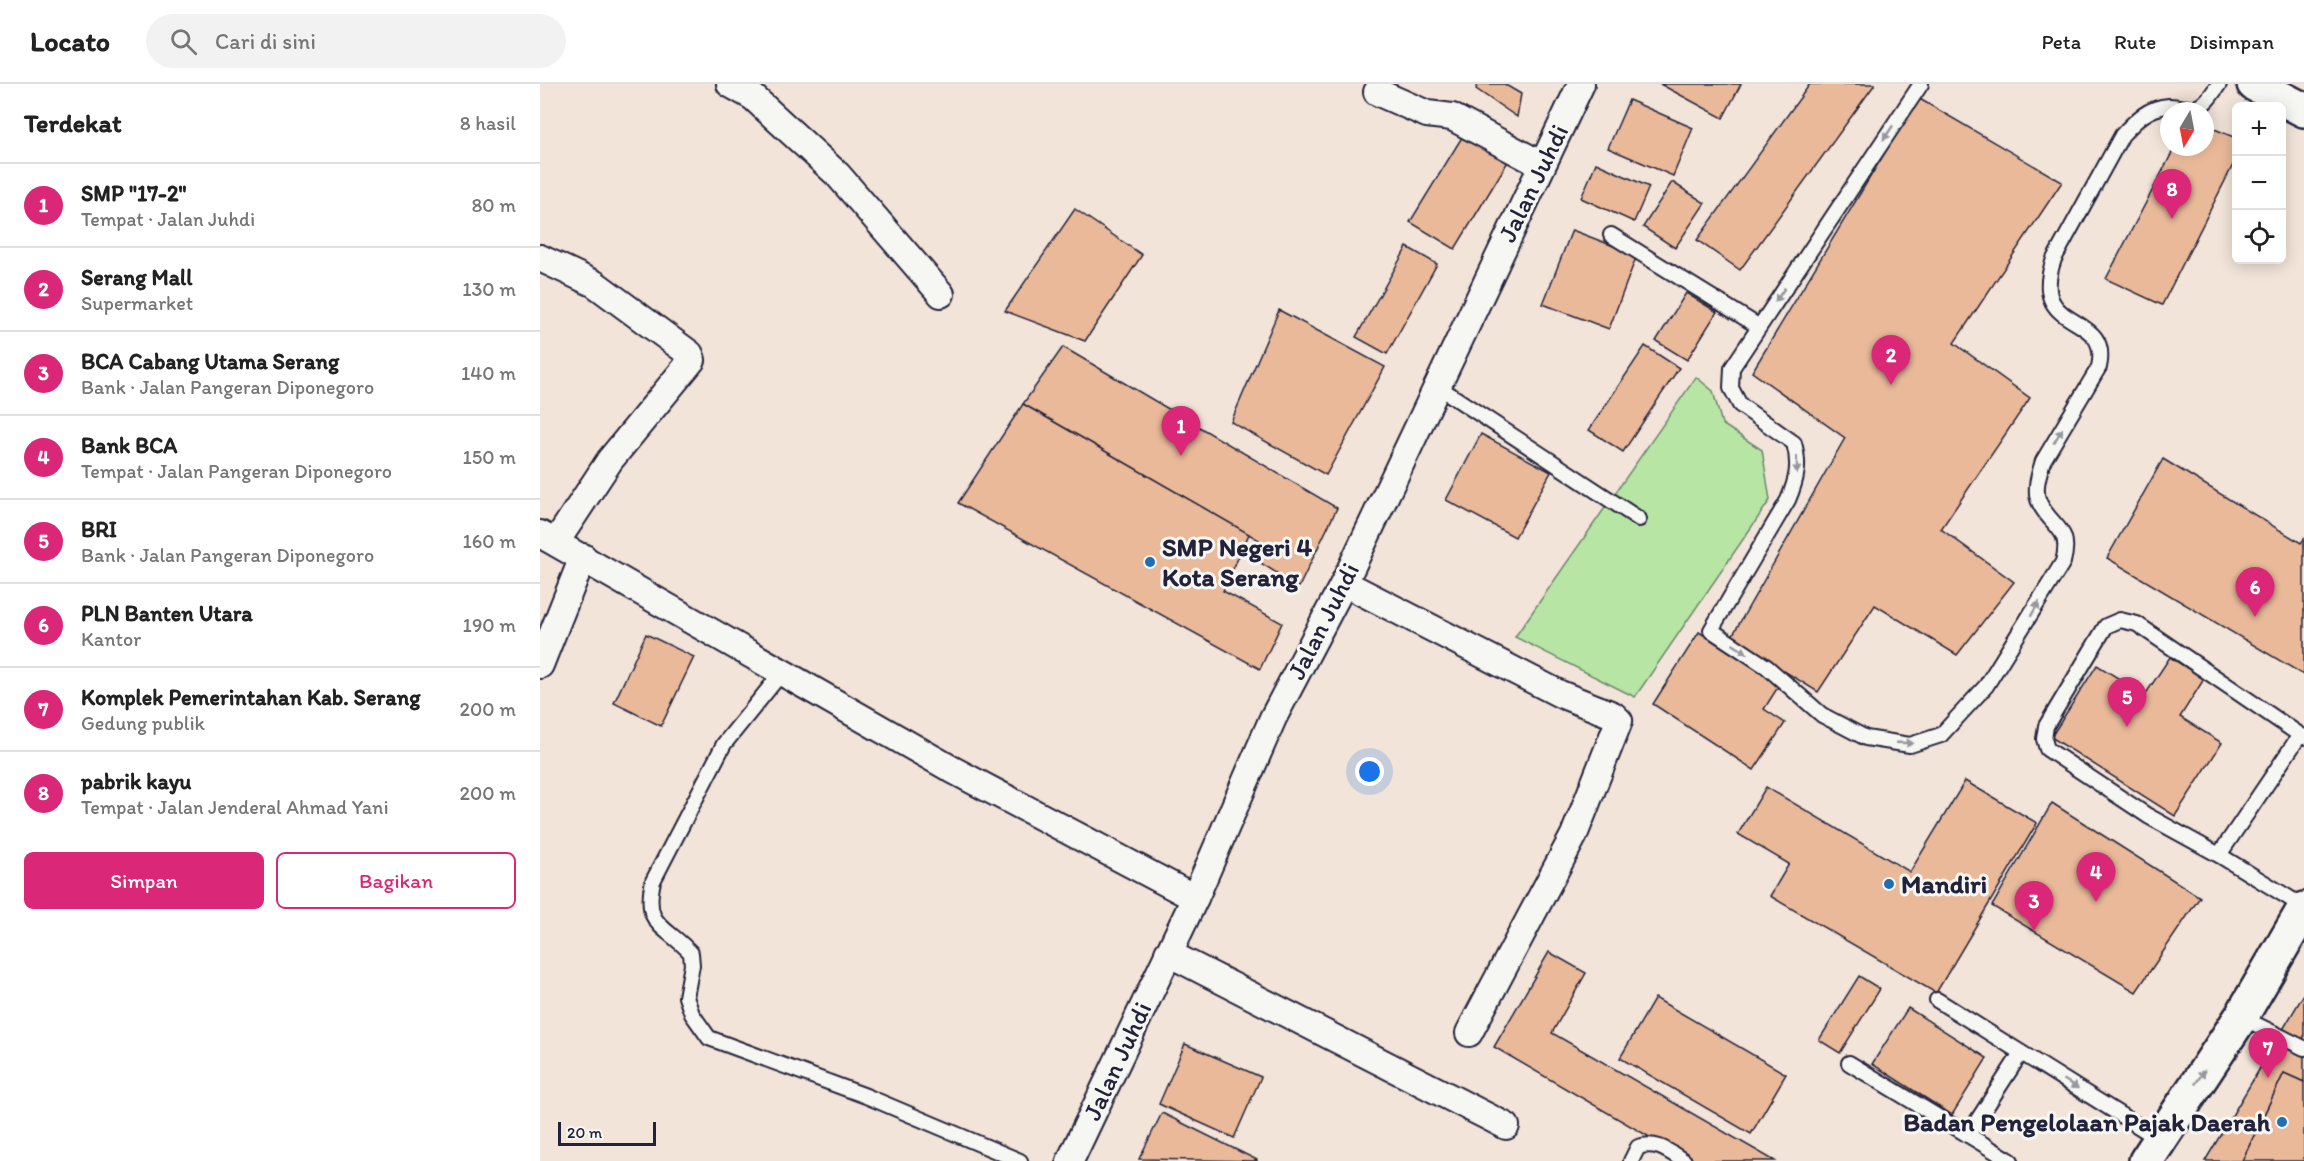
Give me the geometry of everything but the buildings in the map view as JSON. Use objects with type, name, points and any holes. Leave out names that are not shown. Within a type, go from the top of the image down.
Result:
[{"type":"main road","points":[[2254,84],[2304,110]]},
{"type":"main road","points":[[2152,1150],[2241,1017],[2304,908]]},
{"type":"street","points":[[730,84],[753,98],[838,175],[941,294]]},
{"type":"street","name":"Jalan Juhdi","points":[[1070,1161],[1195,898],[1273,718],[1344,584],[1581,84]]},
{"type":"street","points":[[1377,92],[1427,114],[1452,117],[1542,165]]},
{"type":"street","points":[[540,258],[595,284],[690,354],[692,360],[548,538],[953,770],[1195,898]]},
{"type":"street","points":[[540,664],[583,557]]},
{"type":"street","points":[[1344,584],[1560,694],[1613,715],[1619,721],[1574,836],[1469,1033]]},
{"type":"street","points":[[1168,953],[1506,1126]]},
{"type":"lane","points":[[1921,84],[1732,368],[1731,388],[1740,405],[1794,443],[1798,461],[1797,478],[1788,500],[1711,630],[1767,668],[1822,715],[1866,738],[1910,745],[1941,735],[1986,686],[2028,622],[2065,555],[2067,547],[2063,532],[2040,503],[2038,477],[2043,461],[2099,367],[2101,356],[2100,345],[2091,334],[2051,303],[2047,293],[2047,277],[2054,259],[2127,129],[2145,113],[2167,106],[2196,108],[2205,103],[2219,84]]},
{"type":"lane","points":[[1611,235],[1758,326]]},
{"type":"lane","points":[[1437,386],[1640,519]]},
{"type":"lane","points":[[2219,855],[2302,736],[2137,624],[2120,620],[2106,627],[2046,726],[2044,739],[2046,749],[2148,816],[2219,855],[2304,908]]},
{"type":"lane","points":[[783,671],[724,744],[652,881],[648,901],[653,920],[691,953],[692,965],[686,997],[692,1014],[709,1038],[867,1096],[1020,1161]]},
{"type":"lane","points":[[1937,1000],[2021,1053],[2152,1150]]},
{"type":"lane","points":[[2241,1017],[2304,1048]]},
{"type":"lane","points":[[1968,1135],[2021,1053]]},
{"type":"lane","points":[[1849,1063],[2011,1161]]},
{"type":"lane","points":[[1631,1161],[1638,1147],[1650,1143],[1662,1147],[1684,1161]]},
{"type":"green space","points":[[1696,377],[1713,391],[1722,424],[1762,450],[1770,500],[1635,697],[1515,637]]},
{"type":"place","name":"pabrik kayu","points":[[2172,219]]},
{"type":"place","name":"Serang Mall","points":[[1891,385]]},
{"type":"place","name":"SMP \"17-2\"","points":[[1181,456]]},
{"type":"place","name":"SMP Negeri 4 Kota Serang","points":[[1150,562]]},
{"type":"place","name":"PLN Banten Utara","points":[[2255,617]]},
{"type":"place","name":"BRI","points":[[2127,727]]},
{"type":"place","name":"Mandiri","points":[[1889,884]]},
{"type":"place","name":"Bank BCA","points":[[2096,902]]},
{"type":"place","name":"BCA Cabang Utama Serang","points":[[2034,931]]},
{"type":"place","name":"Komplek Pemerintahan Kab. Serang","points":[[2268,1078]]},
{"type":"place","name":"Badan Pengelolaan Pajak Daerah","points":[[2282,1122]]}]
